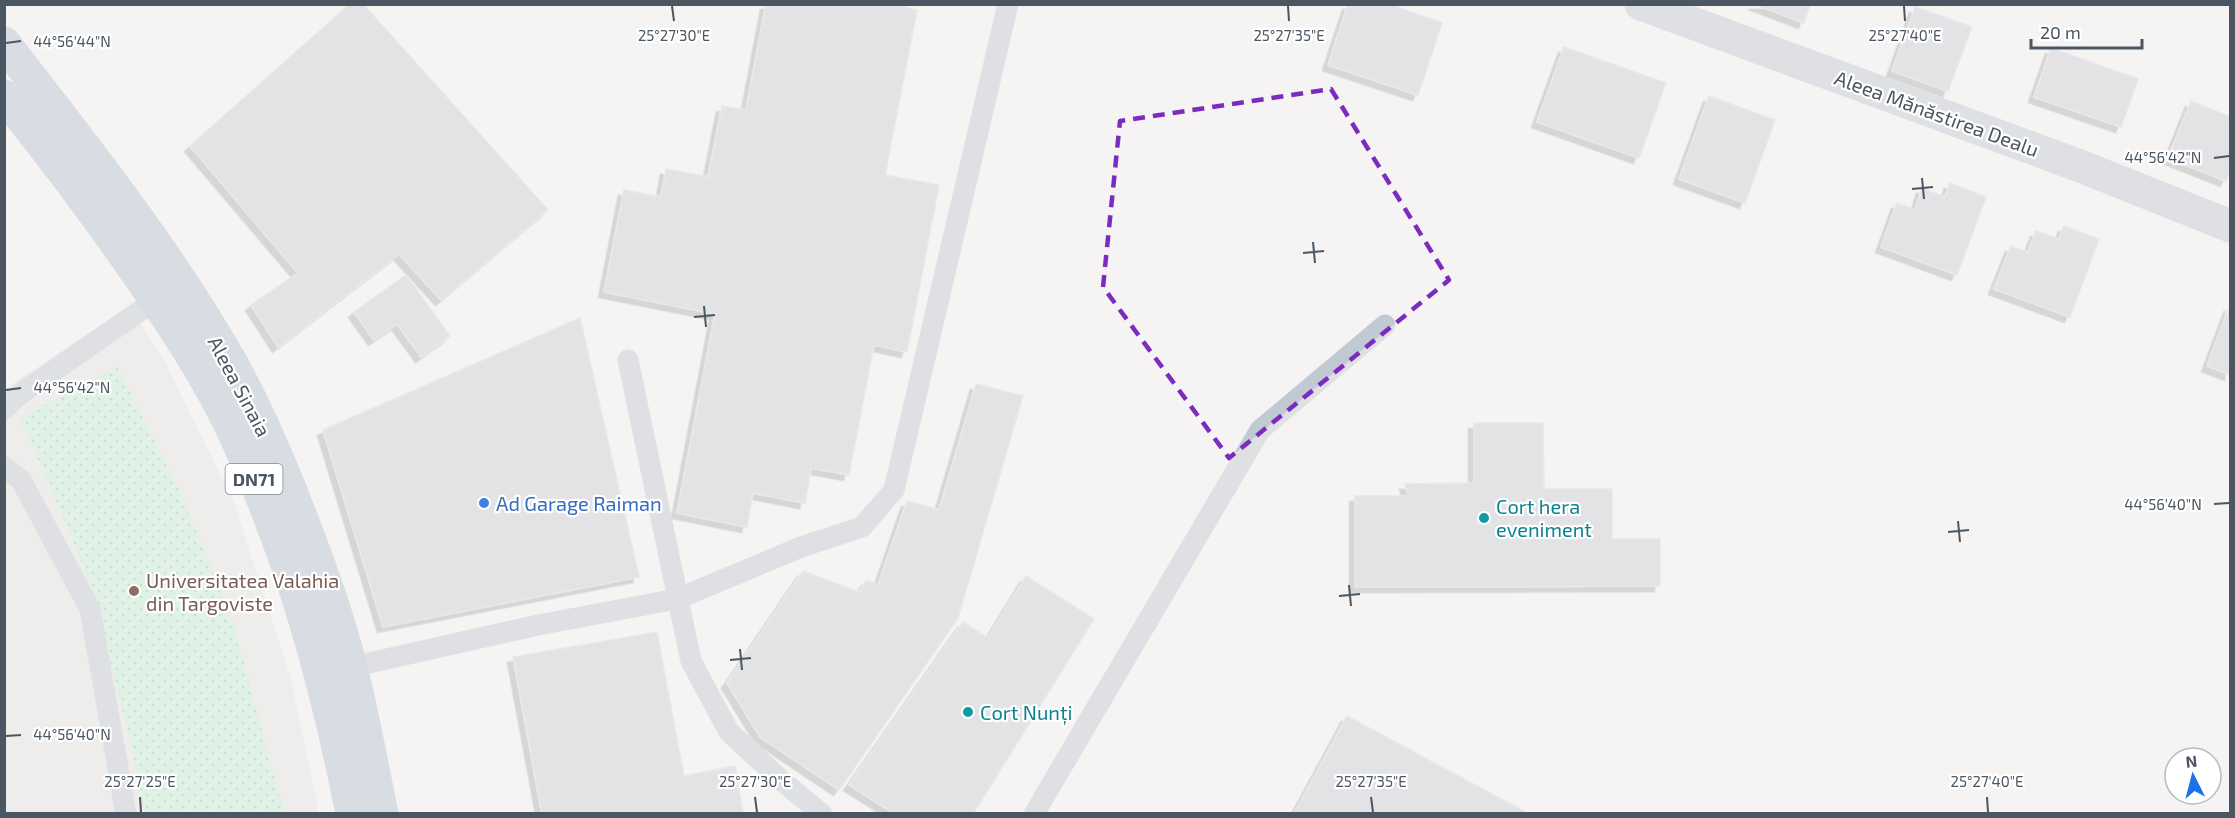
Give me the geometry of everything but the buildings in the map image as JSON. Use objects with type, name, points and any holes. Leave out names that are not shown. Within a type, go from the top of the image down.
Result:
[{"type":"main road","name":"Aleea Sinaia","points":[[4,43],[125,201],[179,279],[232,365],[270,440],[332,601],[351,667],[382,813]]},
{"type":"main road","name":"Aleea Sinaia","points":[[4,96],[90,206],[156,300],[194,358],[231,428],[279,543],[321,673],[352,813]]},
{"type":"street","name":"Aleea Mănăstirea Dealu","points":[[1641,4],[2080,166],[2230,226]]},
{"type":"lane","points":[[351,667],[538,625],[677,599],[801,547],[862,527],[894,490],[1008,4]]},
{"type":"lane","points":[[4,409],[20,394],[156,300]]},
{"type":"lane","points":[[1034,813],[1260,430],[1385,325]]},
{"type":"lane","points":[[628,360],[691,661],[729,732],[782,781],[822,813]]},
{"type":"lane","points":[[4,466],[21,480],[90,609],[126,813]]},
{"type":"highlighted area","points":[[1331,89],[1449,280],[1229,458],[1103,287],[1120,121]]},
{"type":"shaded area","name":"Universitatea Valahia din Targoviste","points":[[129,306],[164,360],[234,503],[291,679],[319,813],[5,814],[5,389]]},
{"type":"green space","points":[[117,366],[181,494],[234,626],[284,813],[144,813],[133,753],[91,584],[21,418]]},
{"type":"place","name":"Ad Garage Raiman","points":[[484,503]]},
{"type":"place","name":"Cort hera eveniment","points":[[1484,518]]},
{"type":"place","name":"Universitatea Valahia din Targoviste","points":[[134,591]]},
{"type":"place","name":"Cort Nunți","points":[[968,712]]}]
